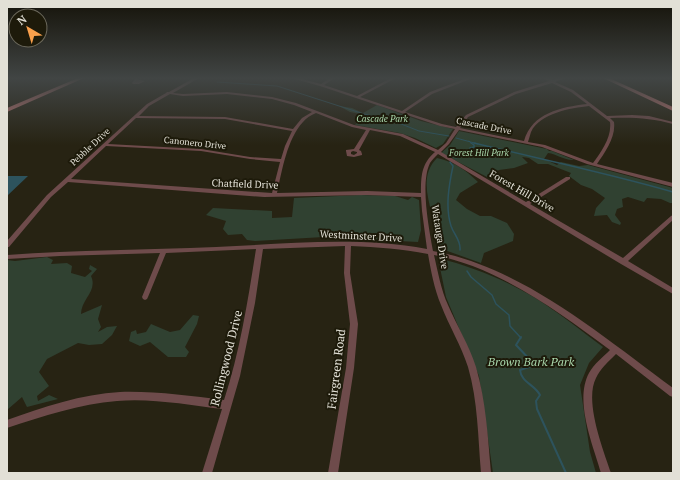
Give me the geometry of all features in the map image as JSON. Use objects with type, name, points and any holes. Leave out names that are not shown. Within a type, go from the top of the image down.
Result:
[{"type":"main road","points":[[7,110],[29,100]]},
{"type":"main road","points":[[654,100],[673,109]]},
{"type":"main road","points":[[663,100],[673,105]]},
{"type":"street","name":"Pebble Drive","points":[[7,245],[49,196],[148,105],[156,100]]},
{"type":"street","name":"Forest Hill Drive","points":[[281,100],[353,126],[387,131],[402,135],[438,152],[673,291]]},
{"type":"street","name":"Cascade Drive","points":[[365,100],[428,122],[543,146],[594,164],[673,185]]},
{"type":"street","points":[[402,112],[420,100]]},
{"type":"street","name":"Watauga Drive","points":[[486,473],[478,400],[472,368],[444,303],[431,252],[423,195],[423,177],[426,164],[450,141],[461,120],[472,112],[498,100]]},
{"type":"street","points":[[584,100],[612,122],[613,130],[600,156],[594,164]]},
{"type":"street","points":[[526,142],[530,130],[544,119],[564,110],[591,105]]},
{"type":"street","points":[[274,195],[283,161],[294,130],[304,118],[316,112]]},
{"type":"street","points":[[607,117],[640,116],[660,118],[673,123]]},
{"type":"street","points":[[135,117],[225,118],[294,130]]},
{"type":"street","points":[[356,150],[369,129]]},
{"type":"street","name":"Canonero Drive","points":[[105,145],[189,149],[250,158],[283,161]]},
{"type":"street","points":[[527,204],[568,178]]},
{"type":"street","name":"Chatfield Drive","points":[[67,180],[178,190],[274,195],[367,193],[423,195]]},
{"type":"street","points":[[623,262],[673,217]]},
{"type":"street","name":"Westminster Drive","points":[[7,257],[67,253],[301,244],[395,246],[431,252],[471,264],[526,289],[576,322],[673,393]]},
{"type":"street","name":"Fairgreen Road","points":[[333,473],[350,368],[354,324],[347,273],[348,244]]},
{"type":"street","name":"Rollingwood Drive","points":[[207,473],[236,376],[251,303],[260,246]]},
{"type":"street","points":[[145,297],[164,250]]},
{"type":"street","points":[[606,473],[588,411],[587,390],[592,377],[615,350]]},
{"type":"street","points":[[7,424],[47,410],[105,398],[132,396],[227,405]]},
{"type":"green space","name":"Cascade Park","points":[[377,105],[421,121],[453,129],[443,144],[436,148],[400,133],[355,125],[362,117],[360,114],[350,112],[339,106],[352,108],[363,113]]},
{"type":"green space","name":"Forest Hill Park","points":[[459,131],[547,149],[574,160],[548,153],[544,159],[557,165],[561,162],[579,166],[588,165],[673,188],[673,203],[661,199],[647,198],[644,202],[628,197],[622,199],[623,207],[617,209],[615,215],[621,223],[620,225],[612,222],[607,215],[594,216],[596,208],[605,198],[592,189],[581,185],[569,176],[571,173],[548,164],[538,164],[529,158],[522,157],[528,163],[514,168],[499,170],[487,177],[441,153],[450,145]]},
{"type":"green space","points":[[437,158],[449,161],[469,174],[478,182],[460,193],[456,200],[467,209],[480,216],[491,216],[507,223],[514,234],[513,241],[484,253],[481,263],[439,248],[427,192],[427,178],[429,171]]},
{"type":"green space","points":[[361,195],[395,196],[408,200],[412,197],[419,200],[421,230],[418,242],[324,237],[255,241],[247,240],[242,234],[228,235],[223,229],[226,221],[206,215],[213,208],[272,211],[272,218],[292,217],[294,198]]},
{"type":"green space","points":[[47,257],[53,260],[51,264],[67,263],[72,266],[71,273],[85,277],[92,271],[89,269],[90,265],[97,269],[91,276],[93,281],[91,291],[84,304],[81,314],[102,305],[98,319],[101,327],[98,332],[107,327],[117,326],[112,335],[102,344],[89,345],[78,343],[47,359],[39,372],[49,386],[37,396],[38,401],[49,395],[58,399],[27,407],[22,397],[7,410],[7,260],[15,261]]},
{"type":"green space","name":"Brown Bark Park","points":[[438,258],[462,265],[510,284],[550,308],[603,347],[589,363],[580,385],[590,452],[596,473],[493,473],[479,376],[446,297]]},
{"type":"green space","points":[[193,315],[199,316],[197,324],[185,347],[189,352],[186,357],[168,357],[150,342],[140,346],[129,341],[131,332],[136,330],[137,334],[146,332],[151,324],[170,332],[180,330]]},
{"type":"water","points":[[7,176],[28,176],[7,196]]},
{"type":"waterway","points":[[322,100],[364,114],[391,120],[419,131],[449,136]]},
{"type":"waterway","points":[[456,138],[470,142]]},
{"type":"waterway","points":[[470,142],[476,144]]},
{"type":"waterway","points":[[456,158],[455,156],[458,154],[472,153],[473,151],[470,148],[474,147],[474,145],[471,143]]},
{"type":"waterway","points":[[476,144],[598,172],[673,192]]},
{"type":"waterway","points":[[450,162],[453,166],[449,188],[448,211],[451,226],[458,240],[460,250]]},
{"type":"waterway","points":[[467,271],[471,277],[492,295],[496,304],[509,315],[510,326],[521,338]]},
{"type":"waterway","points":[[521,338],[516,345],[533,363],[532,366],[520,370],[521,374],[525,381],[540,395],[536,401],[537,409],[566,473]]}]
